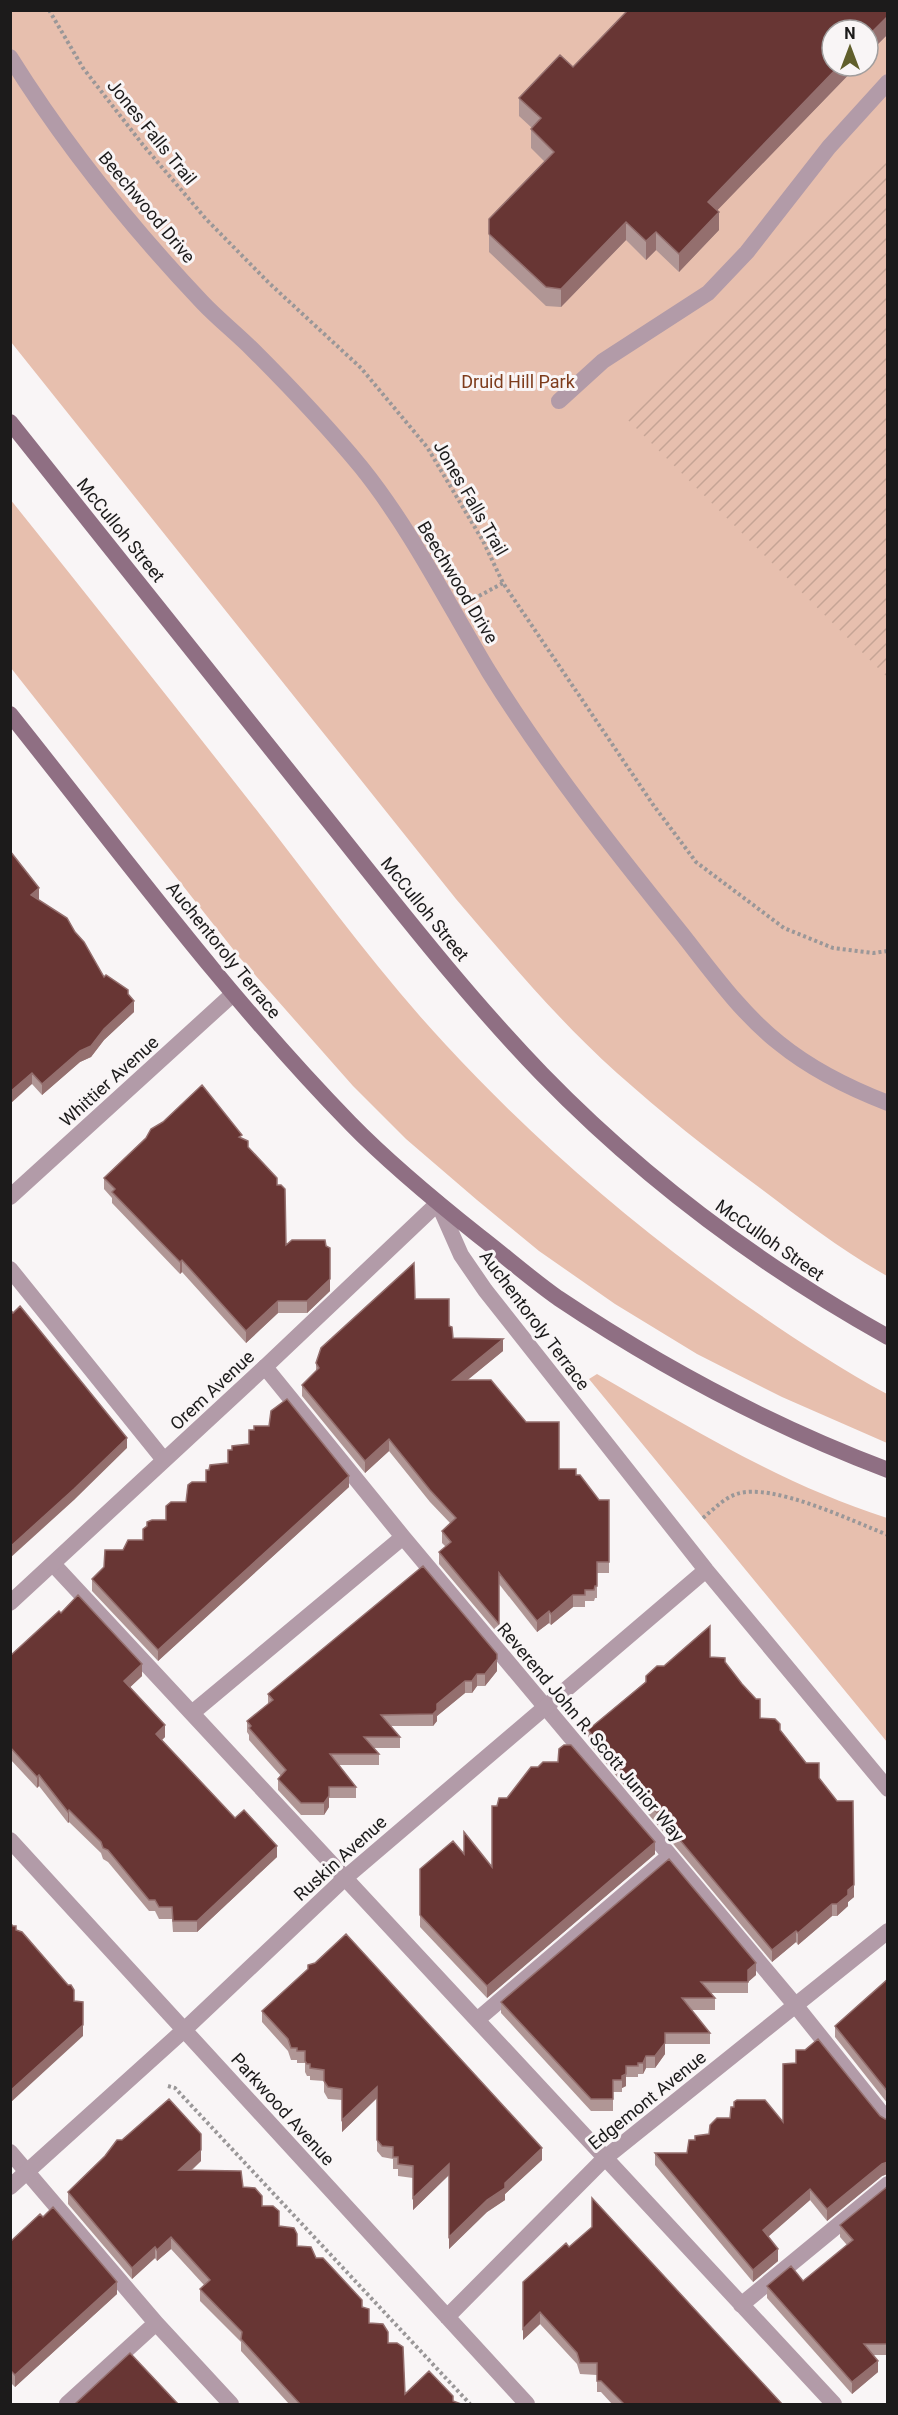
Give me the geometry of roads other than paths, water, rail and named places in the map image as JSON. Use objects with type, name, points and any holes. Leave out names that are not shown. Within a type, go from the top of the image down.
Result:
[{"type":"main road","name":"McCulloh Street","points":[[10,422],[435,953],[542,1074],[624,1152],[694,1211],[829,1304],[888,1337]]},
{"type":"main road","name":"Auchentoroly Terrace","points":[[10,714],[234,994],[352,1126],[438,1203]]},
{"type":"main road","points":[[438,1203],[556,1296],[642,1351],[738,1405],[832,1449],[888,1470]]},
{"type":"street","name":"Beechwood Drive","points":[[10,57],[49,114],[125,215],[204,304],[302,400],[363,469],[403,528],[492,676],[551,763],[667,915],[751,1018],[780,1044],[823,1072],[858,1092],[888,1103]]},
{"type":"street","points":[[559,401],[603,362],[708,294],[747,252],[829,147],[888,82]]},
{"type":"street","name":"Whittier Avenue","points":[[10,1197],[234,994]]},
{"type":"street","name":"Orem Avenue","points":[[10,1603],[438,1203]]},
{"type":"street","name":"Auchentoroly Terrace","points":[[438,1203],[461,1255],[485,1290],[706,1570],[888,1789]]},
{"type":"street","points":[[10,1269],[164,1460]]},
{"type":"street","name":"Reverend John R. Scott Junior Way","points":[[265,1367],[403,1537],[796,2006],[888,2121]]},
{"type":"street","points":[[192,1713],[403,1537]]},
{"type":"street","points":[[53,1564],[834,2404]]},
{"type":"street","name":"Ruskin Avenue","points":[[10,2187],[184,2030],[345,1878],[706,1570]]},
{"type":"street","name":"Parkwood Avenue","points":[[10,1840],[528,2404]]},
{"type":"street","points":[[477,2020],[669,1856]]},
{"type":"street","name":"Edgemont Avenue","points":[[447,2317],[605,2158],[888,1931]]},
{"type":"street","points":[[10,2152],[156,2323],[231,2404]]},
{"type":"street","points":[[741,2305],[888,2184]]},
{"type":"street","points":[[68,2404],[156,2323]]},
{"type":"park label","name":"Druid Hill Park","points":[[518,381]]}]
